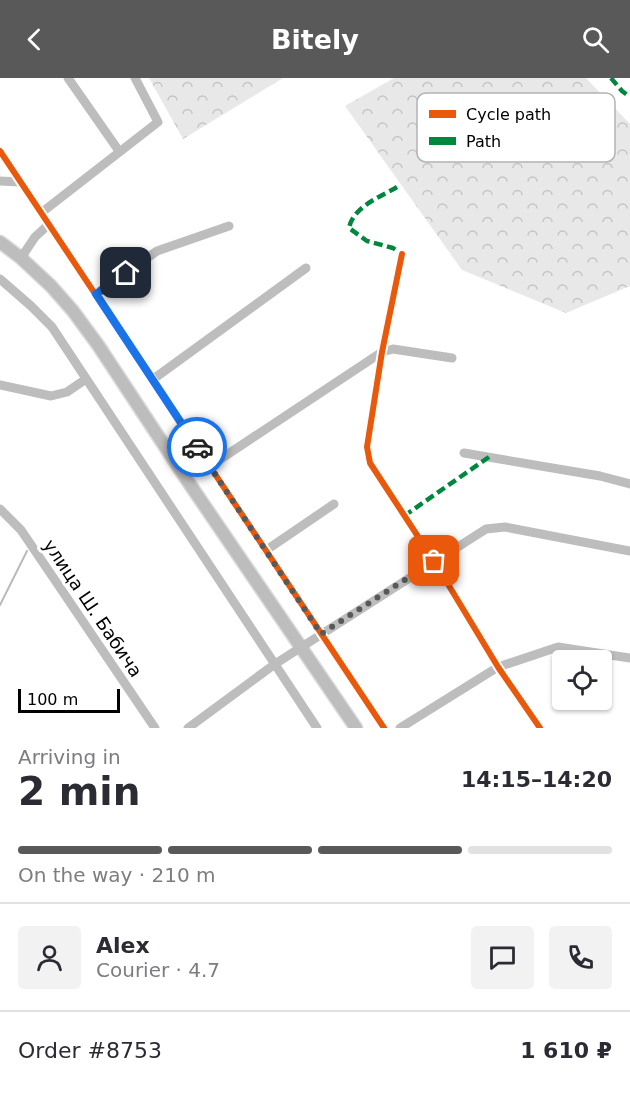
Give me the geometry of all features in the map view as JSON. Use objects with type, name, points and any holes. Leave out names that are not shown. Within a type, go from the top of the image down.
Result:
[{"type":"main road","points":[[0,242],[51,285],[98,345],[356,728]]},
{"type":"street","points":[[68,78],[120,151]]},
{"type":"street","points":[[41,213],[158,122],[135,78]]},
{"type":"street","points":[[0,152],[384,728]]},
{"type":"street","points":[[0,181],[19,183]]},
{"type":"street","points":[[21,258],[35,237],[48,225]]},
{"type":"street","points":[[96,294],[157,251],[229,226]]},
{"type":"street","points":[[402,255],[382,352],[367,447],[369,463],[434,561],[498,667],[540,728]]},
{"type":"street","points":[[152,380],[306,268]]},
{"type":"street","points":[[0,279],[52,327],[317,728]]},
{"type":"street","points":[[210,466],[382,352],[393,349],[452,358]]},
{"type":"street","points":[[0,385],[51,396],[67,393],[86,379]]},
{"type":"street","points":[[464,453],[600,476],[630,484]]},
{"type":"street","points":[[265,551],[334,504]]},
{"type":"street","name":"улица Ш. Бабича","points":[[0,509],[21,530],[155,728]]},
{"type":"street","points":[[188,728],[275,664],[486,529],[505,527],[630,551]]},
{"type":"street","points":[[400,728],[498,667],[558,647],[630,658]]},
{"type":"green space","points":[[149,78],[283,78],[183,139]]},
{"type":"green space","points":[[394,78],[586,78],[600,93],[417,93],[417,162],[615,162],[615,108],[630,124],[630,286],[566,313],[462,270],[345,106]]},
{"type":"waterway","points":[[0,605],[27,551]]},
{"type":"marked path","points":[[611,78],[630,97]]},
{"type":"marked path","points":[[397,187],[361,208],[349,228],[367,241],[393,248],[402,254]]},
{"type":"marked path","points":[[404,516],[489,457]]},
{"type":"cycle path","points":[[0,151],[384,728]]},
{"type":"cycle path","points":[[402,254],[382,352],[367,447],[370,463],[434,561],[498,667],[540,728]]},
{"type":"way so far","points":[[197,447],[321,634],[434,561]]},
{"type":"route","points":[[126,273],[96,294],[197,447]]}]
